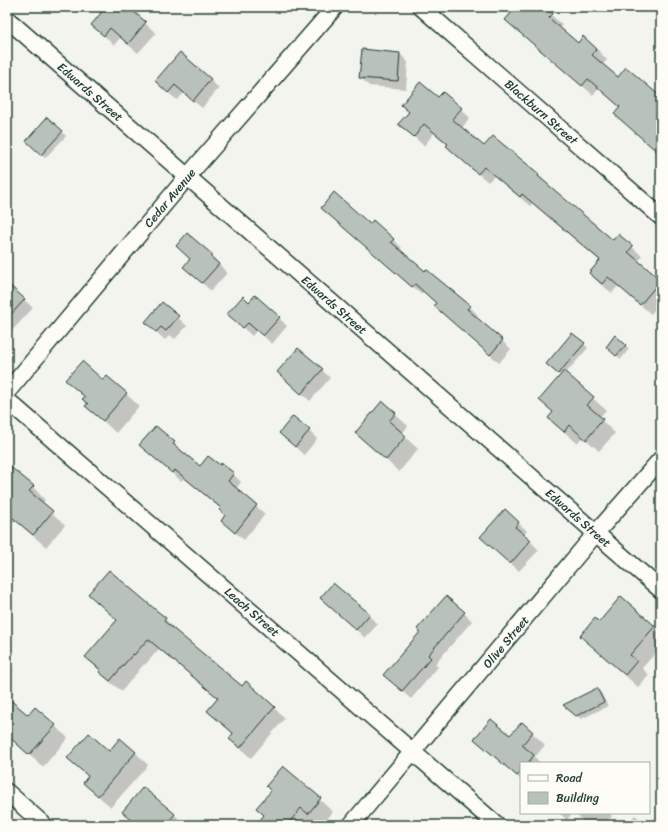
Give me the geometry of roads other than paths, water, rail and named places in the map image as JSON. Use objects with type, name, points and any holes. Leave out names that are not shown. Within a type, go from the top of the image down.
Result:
[{"type":"street","name":"Cedar Avenue","points":[[7,392],[187,177],[335,7]]},
{"type":"street","name":"Blackburn Street","points":[[421,7],[661,217]]},
{"type":"street","name":"Edwards Street","points":[[7,20],[661,590]]},
{"type":"street","name":"Leach Street","points":[[7,400],[497,825]]},
{"type":"street","name":"Olive Street","points":[[351,825],[661,459]]},
{"type":"street","points":[[7,792],[44,825]]}]
